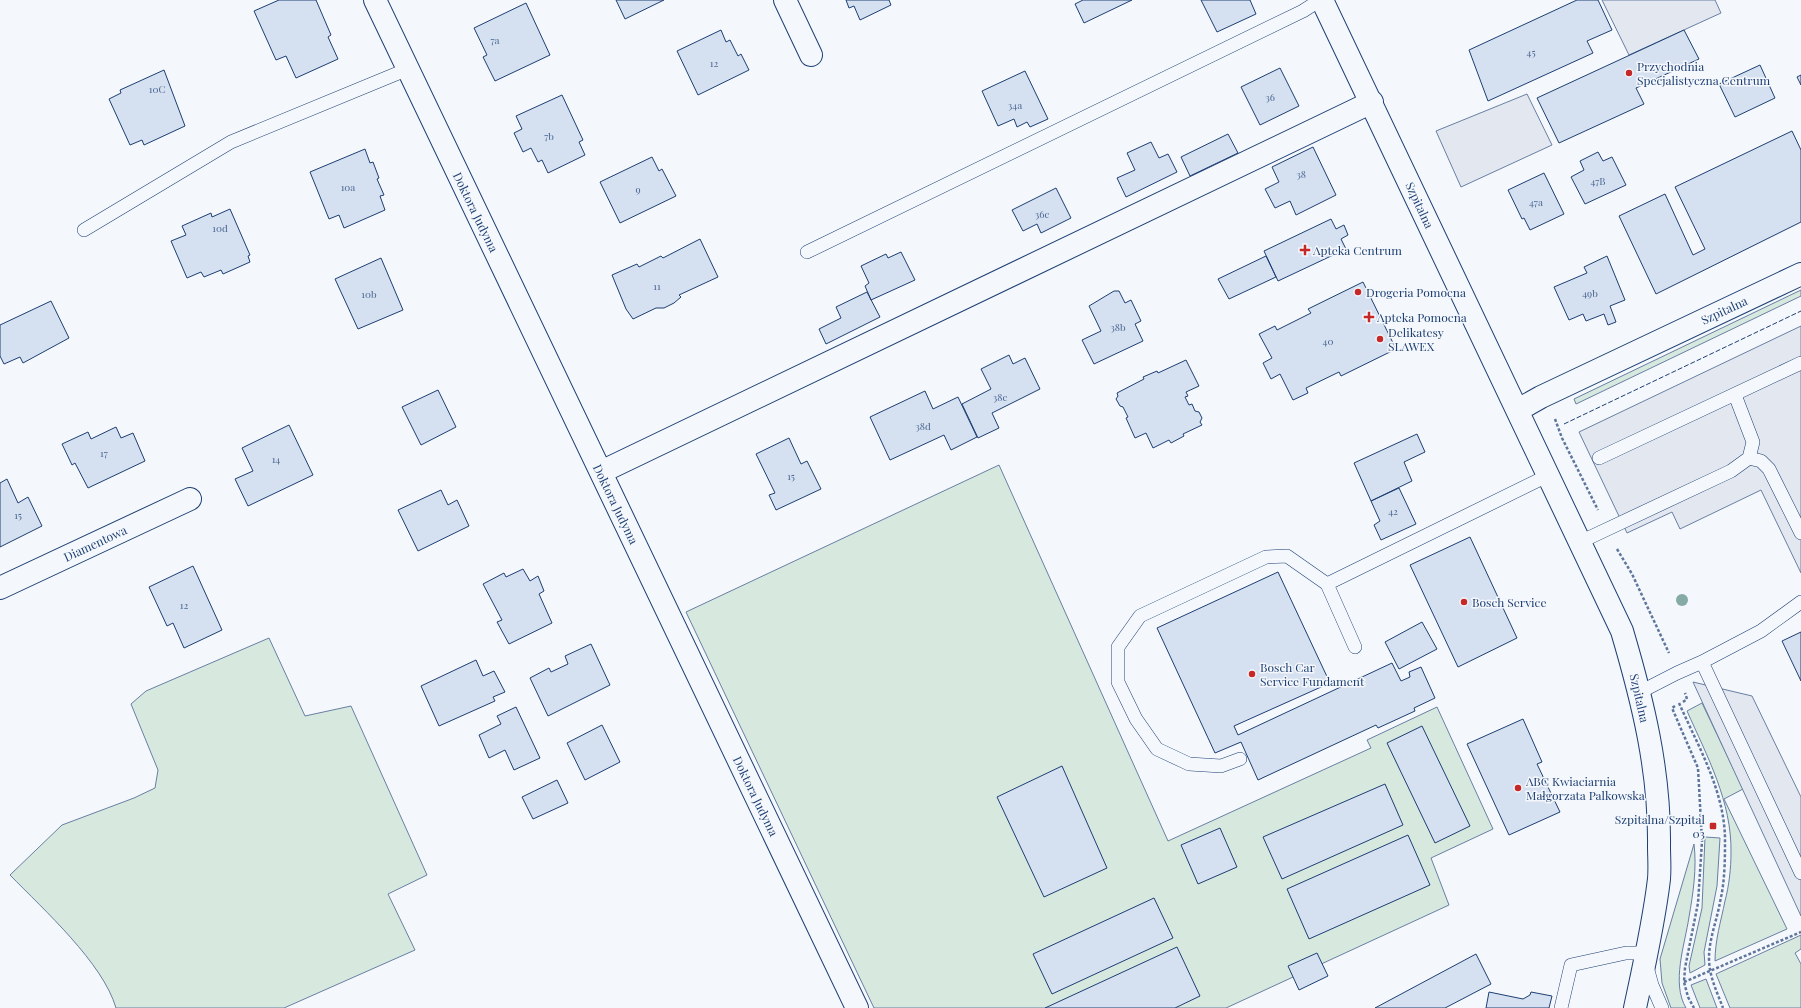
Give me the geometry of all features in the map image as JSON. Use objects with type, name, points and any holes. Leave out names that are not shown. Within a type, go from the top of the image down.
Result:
[{"type":"street","name":"Doktora Judyma","points":[[375,0],[857,1008]]},
{"type":"street","points":[[785,0],[810,55]]},
{"type":"street","name":"Szpitalna","points":[[1321,0],[1372,102],[1622,631],[1640,692],[1652,750],[1660,817],[1659,878],[1646,957],[1635,1008]]},
{"type":"street","points":[[601,472],[1372,102]]},
{"type":"street","name":"Szpitalna","points":[[1518,410],[1541,397],[1801,274]]},
{"type":"street","name":"Diamentowa","points":[[0,588],[190,499]]},
{"type":"lane","points":[[807,252],[1303,12],[1321,0]]},
{"type":"lane","points":[[84,230],[230,142],[408,69]]},
{"type":"lane","points":[[1599,458],[1801,363]]},
{"type":"lane","points":[[1580,542],[1731,471],[1749,458],[1753,442],[1735,394]]},
{"type":"lane","points":[[1749,458],[1761,461],[1769,469],[1801,533]]},
{"type":"lane","points":[[1328,584],[1549,475]]},
{"type":"lane","points":[[1240,759],[1221,766],[1189,764],[1157,749],[1136,719],[1118,682],[1118,647],[1140,616],[1266,557],[1287,556],[1328,584],[1355,647]]},
{"type":"lane","points":[[1640,692],[1761,631],[1801,602]]},
{"type":"lane","points":[[1702,662],[1801,873]]},
{"type":"lane","points":[[1561,1008],[1570,965],[1626,953],[1646,957],[1652,985],[1662,1008]]},
{"type":"path","points":[[1554,419],[1607,528],[1632,574],[1677,673],[1687,699],[1683,702]]},
{"type":"path","points":[[1679,703],[1708,767],[1723,809],[1724,869],[1721,900],[1710,945],[1709,959],[1713,984],[1723,1008]]},
{"type":"path","points":[[1675,706],[1672,708],[1698,768],[1702,841],[1698,903],[1685,968],[1684,982],[1688,997],[1694,1008]]},
{"type":"path","points":[[1684,982],[1801,932]]},
{"type":"shaded area","points":[[1602,0],[1715,0],[1721,13],[1629,55]]},
{"type":"shaded area","points":[[1527,94],[1552,145],[1461,187],[1436,131]]},
{"type":"shaded area","points":[[1801,290],[1801,296],[1576,404],[1574,399]]},
{"type":"shaded area","points":[[1801,326],[1801,573],[1761,490],[1680,529],[1672,512],[1627,533],[1579,432]]},
{"type":"shaded area","points":[[999,465],[1168,841],[1371,748],[1367,740],[1437,707],[1493,829],[1431,858],[1449,905],[1226,1008],[874,1008],[686,612]]},
{"type":"shaded area","points":[[269,638],[305,716],[351,706],[427,875],[388,894],[415,950],[284,1008],[116,1008],[99,973],[86,955],[10,875],[62,825],[134,798],[155,788],[158,770],[131,704],[146,691]]},
{"type":"shaded area","points":[[1693,682],[1752,696],[1801,797],[1801,916]]},
{"type":"shaded area","points":[[1702,703],[1743,789],[1724,799],[1787,929],[1715,961],[1717,938],[1730,877],[1730,834],[1723,798],[1717,780],[1687,711]]},
{"type":"shaded area","points":[[1705,837],[1720,838],[1717,886],[1704,952],[1705,965],[1690,973],[1689,966],[1702,908]]},
{"type":"shaded area","points":[[1694,844],[1695,872],[1693,890],[1679,975],[1682,998],[1686,1008],[1671,1008],[1662,983],[1660,959]]},
{"type":"shaded area","points":[[1801,935],[1801,949],[1795,953],[1801,964],[1801,1008],[1730,1008],[1716,974]]},
{"type":"shaded area","points":[[1706,979],[1717,1008],[1700,1008],[1691,985]]},
{"type":"building","points":[[279,0],[316,0],[331,35],[328,37],[338,59],[296,78],[286,56],[276,60],[254,11]]},
{"type":"building","points":[[616,0],[664,0],[625,19]]},
{"type":"building","points":[[846,0],[889,0],[891,5],[860,20],[854,6],[849,8]]},
{"type":"building","points":[[1083,0],[1132,0],[1084,23],[1075,4]]},
{"type":"building","points":[[1201,0],[1250,0],[1256,14],[1217,32]]},
{"type":"building","points":[[1577,0],[1598,0],[1612,30],[1587,41],[1593,53],[1488,101],[1469,50]]},
{"type":"building","points":[[526,3],[550,55],[495,81],[483,57],[487,55],[474,28]]},
{"type":"building","points":[[721,30],[726,42],[730,40],[738,56],[741,54],[749,70],[698,95],[677,51]]},
{"type":"building","name":"Przychodnia Specjalistyczna Centrum","points":[[1684,30],[1699,59],[1636,88],[1644,104],[1559,143],[1537,98]]},
{"type":"building","points":[[1760,65],[1775,98],[1735,117],[1719,84]]},
{"type":"building","points":[[1280,68],[1299,106],[1260,125],[1241,87]]},
{"type":"building","points":[[164,70],[185,126],[144,145],[142,140],[130,145],[109,99],[121,93],[120,90]]},
{"type":"building","points":[[1025,71],[1048,119],[1030,127],[1027,122],[1017,127],[1014,119],[998,126],[982,91]]},
{"type":"building","points":[[1801,75],[1801,85],[1797,77]]},
{"type":"building","points":[[562,95],[583,140],[579,142],[585,155],[548,173],[542,160],[538,162],[531,148],[523,152],[514,133],[522,129],[516,116]]},
{"type":"building","points":[[1792,131],[1801,150],[1801,222],[1656,294],[1619,216],[1665,194],[1693,255],[1705,249],[1675,187]]},
{"type":"building","points":[[1228,134],[1238,153],[1190,176],[1181,157]]},
{"type":"building","points":[[1151,142],[1159,158],[1168,154],[1177,172],[1126,197],[1117,178],[1135,170],[1127,153]]},
{"type":"building","points":[[1313,147],[1336,195],[1296,215],[1290,201],[1275,208],[1265,189],[1279,182],[1272,167]]},
{"type":"building","points":[[365,149],[370,163],[373,162],[379,178],[377,179],[384,195],[380,196],[385,210],[344,228],[339,215],[329,219],[310,172]]},
{"type":"building","points":[[1598,152],[1603,161],[1612,157],[1626,185],[1585,204],[1571,177],[1584,170],[1580,161]]},
{"type":"building","points":[[652,157],[659,171],[662,169],[676,196],[620,223],[600,182]]},
{"type":"building","points":[[1544,173],[1564,214],[1530,230],[1524,218],[1522,219],[1508,190]]},
{"type":"building","points":[[1056,188],[1071,218],[1041,233],[1037,224],[1023,231],[1012,210]]},
{"type":"building","points":[[230,209],[250,255],[248,256],[250,262],[223,274],[221,270],[204,277],[201,272],[187,278],[171,241],[186,235],[182,226],[211,213],[212,217]]},
{"type":"building","name":"Apteka Centrum","points":[[1331,219],[1336,229],[1344,225],[1348,235],[1341,239],[1346,249],[1278,281],[1264,251]]},
{"type":"building","points":[[700,239],[718,277],[679,295],[681,297],[674,303],[664,308],[656,308],[633,319],[626,309],[612,275],[637,264],[639,267],[661,256],[663,258]]},
{"type":"building","points":[[901,252],[915,280],[871,300],[865,286],[869,283],[861,266],[886,254],[888,258]]},
{"type":"building","points":[[1266,256],[1276,277],[1229,299],[1218,279]]},
{"type":"building","points":[[1607,256],[1625,300],[1610,306],[1616,322],[1608,325],[1604,314],[1586,321],[1583,314],[1569,320],[1554,287],[1587,273],[1584,267]]},
{"type":"building","points":[[381,258],[403,310],[358,329],[335,279]]},
{"type":"building","points":[[1363,282],[1396,349],[1341,376],[1339,372],[1306,388],[1308,393],[1293,400],[1280,374],[1271,379],[1263,363],[1272,358],[1259,334],[1275,326],[1277,330],[1311,313],[1308,309]]},
{"type":"building","points":[[1114,291],[1119,291],[1125,303],[1131,300],[1141,321],[1135,324],[1143,341],[1094,364],[1082,340],[1101,331],[1089,306]]},
{"type":"building","points":[[867,292],[880,317],[826,344],[819,329],[841,318],[836,307]]},
{"type":"building","points":[[51,301],[69,338],[23,363],[20,357],[4,364],[0,356],[0,325]]},
{"type":"building","points":[[1009,355],[1013,364],[1025,358],[1040,389],[992,413],[999,428],[978,438],[962,404],[991,389],[981,369]]},
{"type":"building","points":[[1186,360],[1199,386],[1186,392],[1188,396],[1185,397],[1189,405],[1192,404],[1195,411],[1199,412],[1202,418],[1200,422],[1202,425],[1183,434],[1184,436],[1171,443],[1169,440],[1153,448],[1146,433],[1135,438],[1126,418],[1128,417],[1123,407],[1120,406],[1116,399],[1118,396],[1117,393],[1144,379],[1143,377],[1157,371],[1158,373]]},
{"type":"building","points":[[438,390],[456,427],[421,445],[402,407]]},
{"type":"building","points":[[925,391],[933,409],[958,397],[977,437],[951,450],[944,435],[890,460],[870,417]]},
{"type":"building","points":[[289,425],[313,475],[248,506],[235,479],[253,471],[242,448]]},
{"type":"building","points":[[116,427],[121,438],[133,433],[145,461],[88,488],[75,463],[72,465],[62,444],[88,432],[91,439]]},
{"type":"building","points":[[1417,434],[1425,452],[1404,462],[1412,481],[1371,501],[1354,463]]},
{"type":"building","points":[[789,438],[801,464],[807,461],[821,489],[776,510],[769,495],[775,493],[756,454]]},
{"type":"building","points":[[7,479],[18,503],[28,497],[42,526],[0,547],[0,483]]},
{"type":"building","points":[[1399,488],[1416,524],[1381,540],[1374,525],[1380,521],[1371,501]]},
{"type":"building","points":[[441,490],[448,505],[457,500],[469,526],[418,551],[398,510]]},
{"type":"building","name":"Bosch Service","points":[[1470,537],[1517,638],[1458,667],[1410,565]]},
{"type":"building","points":[[193,566],[222,630],[184,648],[173,623],[167,626],[149,587]]},
{"type":"building","points":[[523,569],[530,581],[538,576],[544,591],[539,594],[552,623],[509,644],[497,622],[502,620],[483,584],[504,573],[506,577]]},
{"type":"building","name":"Bosch Car Service Fundament","points":[[1278,572],[1330,683],[1234,726],[1238,735],[1392,663],[1401,681],[1410,677],[1409,672],[1421,667],[1435,698],[1414,708],[1415,711],[1378,728],[1376,725],[1258,780],[1241,742],[1215,753],[1157,628]]},
{"type":"building","points":[[1422,622],[1437,649],[1399,669],[1385,642]]},
{"type":"building","points":[[1801,632],[1801,681],[1782,641]]},
{"type":"building","points":[[591,644],[610,685],[548,716],[530,678],[549,668],[551,672],[568,664],[565,656]]},
{"type":"building","points":[[476,660],[483,676],[494,671],[505,692],[493,697],[495,701],[439,726],[421,686]]},
{"type":"building","points":[[516,707],[540,758],[514,770],[505,750],[489,758],[479,735],[501,724],[497,716]]},
{"type":"building","name":"ABC Kwiaciarnia Małgorzata Palkowska","points":[[1523,719],[1542,762],[1537,764],[1560,812],[1509,835],[1467,744]]},
{"type":"building","points":[[602,725],[620,762],[585,780],[567,743]]},
{"type":"building","points":[[1422,726],[1470,826],[1435,843],[1387,743]]},
{"type":"building","points":[[1062,766],[1107,868],[1044,897],[997,797]]},
{"type":"building","points":[[557,780],[568,803],[533,819],[522,797]]},
{"type":"building","points":[[1385,784],[1403,825],[1282,879],[1263,837]]},
{"type":"building","points":[[1220,828],[1237,867],[1198,884],[1181,845]]},
{"type":"building","points":[[1408,835],[1430,885],[1309,939],[1287,889]]},
{"type":"building","points":[[1154,898],[1173,938],[1052,994],[1033,954]]},
{"type":"building","points":[[1177,947],[1200,996],[1175,1008],[1045,1008]]},
{"type":"building","points":[[1317,953],[1328,976],[1299,990],[1288,966]]},
{"type":"building","points":[[1476,954],[1491,984],[1445,1008],[1375,1008]]},
{"type":"building","points":[[1489,992],[1523,999],[1530,995],[1531,992],[1552,996],[1549,1008],[1486,1008]]},
{"type":"fence","points":[[1564,424],[1801,311]]},
{"type":"place","name":"Przychodnia Specjalistyczna Centrum","points":[[1629,73]]},
{"type":"place","name":"Apteka Centrum","points":[[1305,250]]},
{"type":"place","name":"Drogeria Pomocna","points":[[1358,292]]},
{"type":"place","name":"Apteka Pomocna","points":[[1369,317]]},
{"type":"place","name":"Delikatesy SLAWEX","points":[[1380,339]]},
{"type":"place","name":"Bosch Service","points":[[1464,602]]},
{"type":"place","name":"Bosch Car Service Fundament","points":[[1252,674]]},
{"type":"place","name":"ABC Kwiaciarnia Małgorzata Palkowska","points":[[1518,788]]},
{"type":"place","name":"Szpitalna/Szpital 03","points":[[1713,826]]}]
